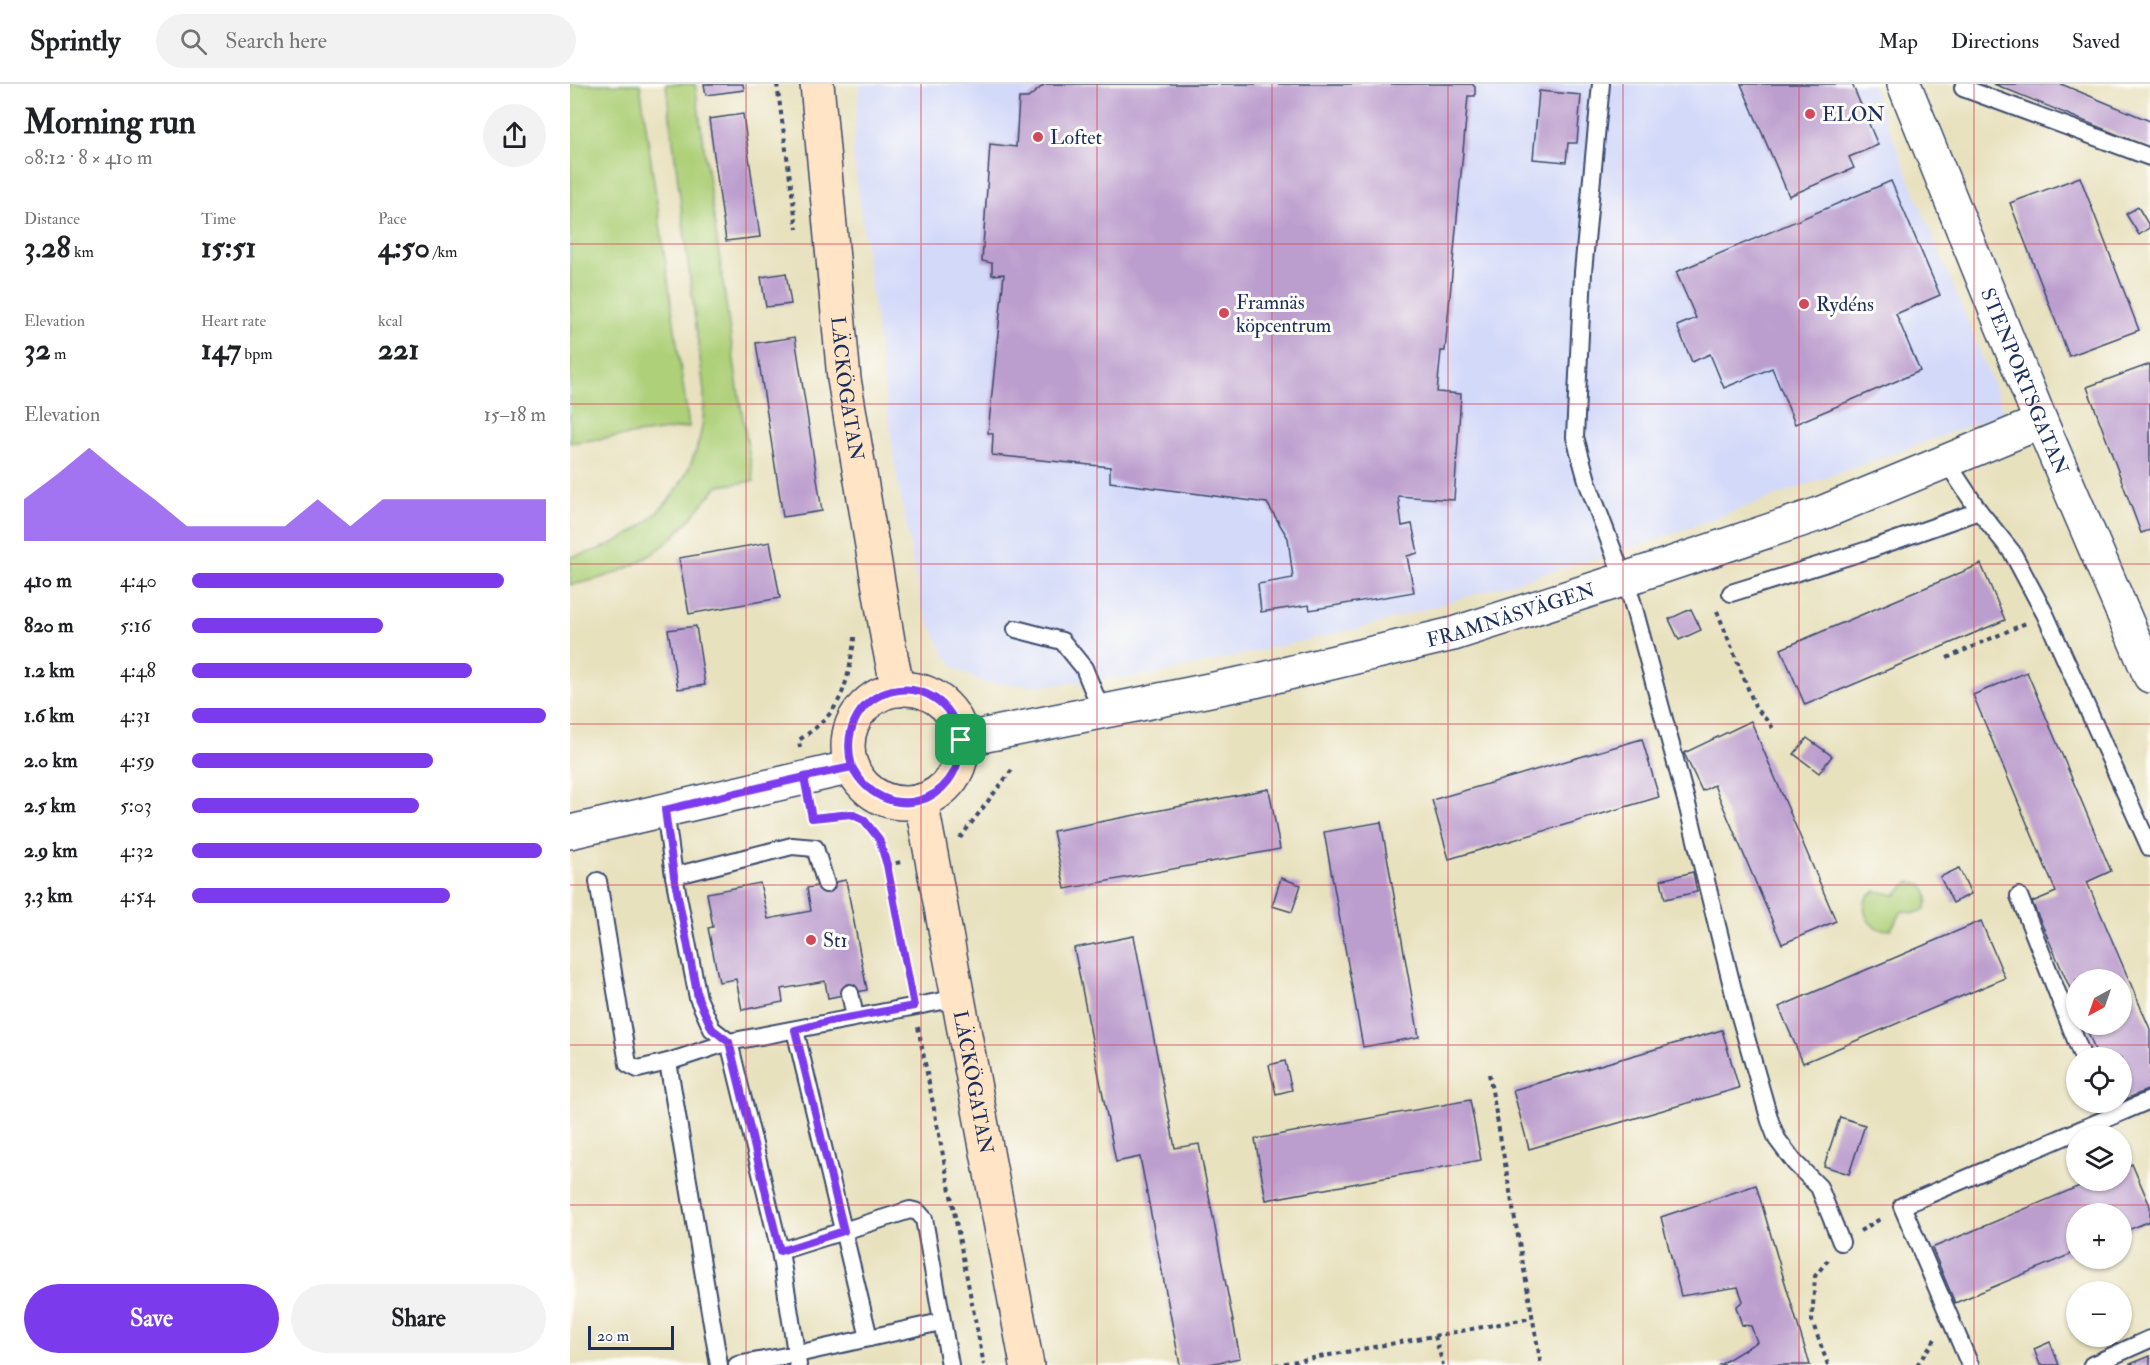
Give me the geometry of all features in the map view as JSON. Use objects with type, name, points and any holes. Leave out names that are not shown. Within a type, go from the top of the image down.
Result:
[{"type":"main road","name":"LÄCKÖGATAN","points":[[817,84],[844,379],[898,690]]},
{"type":"main road","points":[[898,690],[920,692],[940,702],[951,713],[958,726],[961,740],[961,753],[952,778],[938,792],[921,801],[907,803],[893,802],[868,790],[852,767],[848,746],[852,724],[860,711],[870,700],[884,693],[898,690]]},
{"type":"main road","name":"LÄCKÖGATAN","points":[[921,801],[1027,1365]]},
{"type":"street","name":"STENPORTSGATAN","points":[[1904,84],[2041,422],[2150,676]]},
{"type":"street","name":"FRAMNÄSVÄGEN","points":[[961,740],[1259,680],[1453,634],[1819,514],[2041,422]]},
{"type":"street","points":[[570,832],[852,767]]},
{"type":"lane","points":[[1601,84],[1583,272],[1575,437],[1588,484],[1625,579],[1687,804],[1737,1006],[1770,1121],[1777,1139],[1795,1163],[1819,1187],[1841,1242]]},
{"type":"lane","points":[[1963,88],[2150,157]]},
{"type":"lane","points":[[1946,462],[1979,511],[2012,552],[2045,614],[2150,848]]},
{"type":"lane","points":[[1731,593],[1868,550],[1979,511]]},
{"type":"lane","points":[[1016,628],[1062,641],[1084,668],[1102,712]]},
{"type":"lane","points":[[665,810],[674,876],[698,998],[712,1029],[729,1042],[780,1251],[797,1360]]},
{"type":"lane","points":[[674,876],[792,846],[815,848],[826,884]]},
{"type":"lane","points":[[597,881],[628,1064],[638,1069],[669,1062],[729,1042],[958,998]]},
{"type":"lane","points":[[2019,897],[2080,1047]]},
{"type":"lane","points":[[850,993],[855,1017]]},
{"type":"lane","points":[[795,1030],[869,1338]]},
{"type":"lane","points":[[669,1062],[719,1365]]},
{"type":"lane","points":[[2132,1104],[2150,1100]]},
{"type":"lane","points":[[1970,1365],[1902,1206],[2096,1113]]},
{"type":"lane","points":[[780,1251],[910,1210],[918,1212],[924,1219],[950,1365]]},
{"type":"lane","points":[[737,1365],[797,1360],[869,1338],[941,1322]]},
{"type":"lane","points":[[2092,1365],[2150,1339]]},
{"type":"path","points":[[777,84],[797,233]]},
{"type":"path","points":[[1713,602],[1755,706],[1773,728]]},
{"type":"path","points":[[1947,658],[2045,614]]},
{"type":"path","points":[[854,629],[845,689],[834,709],[819,727],[799,741],[804,777],[812,818],[851,814],[864,820],[879,839],[887,865],[984,1365]]},
{"type":"path","points":[[959,839],[1014,767]]},
{"type":"path","points":[[1489,1074],[1541,1365]]},
{"type":"path","points":[[1828,1365],[1812,1321],[1815,1276],[1841,1242],[1902,1206]]},
{"type":"path","points":[[1275,1365],[1532,1318]]},
{"type":"path","points":[[1435,1335],[1443,1365]]},
{"type":"shaded area","points":[[859,84],[1871,84],[2005,413],[1647,543],[1365,627],[1153,675],[1042,686],[984,683],[956,669],[944,654],[921,605],[896,473],[853,153]]},
{"type":"green space","points":[[570,84],[640,84],[689,427],[570,443]]},
{"type":"green space","points":[[666,84],[695,84],[738,389],[754,481],[718,486],[671,539],[649,556],[611,575],[570,585],[570,557],[595,551],[617,541],[657,513],[685,475],[702,427],[704,391]]},
{"type":"green space","points":[[1909,882],[1921,884],[1926,890],[1928,900],[1924,910],[1915,913],[1902,911],[1891,929],[1878,928],[1873,925],[1866,916],[1867,897],[1876,891],[1896,895]]},
{"type":"building","points":[[704,84],[743,84],[744,90],[706,95]]},
{"type":"building","name":"Framnäs köpcentrum","points":[[1045,84],[1472,84],[1475,87],[1475,96],[1468,96],[1445,351],[1441,351],[1437,392],[1461,394],[1454,500],[1398,496],[1402,526],[1412,524],[1418,553],[1407,556],[1414,592],[1310,610],[1309,605],[1261,612],[1258,584],[1293,578],[1288,538],[1267,503],[1110,482],[1110,467],[992,455],[993,434],[988,433],[1004,274],[992,275],[992,263],[982,261],[990,144],[1016,147],[1019,98],[1028,98]]},
{"type":"building","name":"ELON","points":[[1741,84],[1852,84],[1878,145],[1849,157],[1854,168],[1789,196]]},
{"type":"building","points":[[1994,84],[2061,84],[2150,121],[2150,148]]},
{"type":"building","points":[[1539,91],[1581,95],[1577,143],[1568,143],[1566,162],[1533,159]]},
{"type":"building","points":[[743,114],[760,237],[726,241],[709,119]]},
{"type":"building","points":[[2080,177],[2139,330],[2069,356],[2010,203]]},
{"type":"building","name":"Rydéns","points":[[1891,181],[1940,295],[1896,314],[1920,371],[1795,424],[1772,368],[1724,388],[1710,354],[1692,362],[1677,326],[1696,318],[1676,272]]},
{"type":"building","points":[[2138,207],[2150,227],[2139,235],[2126,214]]},
{"type":"building","points":[[786,273],[791,304],[766,307],[761,277]]},
{"type":"building","points":[[795,337],[822,511],[783,517],[756,343]]},
{"type":"building","points":[[2150,364],[2150,530],[2141,533],[2087,387]]},
{"type":"building","points":[[770,542],[780,598],[689,614],[679,558]]},
{"type":"building","points":[[1981,564],[2005,620],[1805,705],[1781,649]]},
{"type":"building","points":[[1691,609],[1701,630],[1679,640],[1669,619]]},
{"type":"building","points":[[696,626],[705,685],[678,689],[668,630]]},
{"type":"building","points":[[2027,672],[2111,871],[2087,882],[2124,969],[2066,969],[2066,979],[2032,902],[2056,892],[1973,695]]},
{"type":"building","points":[[1751,721],[1836,921],[1782,944],[1714,785],[1702,791],[1684,753]]},
{"type":"building","points":[[1807,738],[1832,756],[1819,773],[1794,754]]},
{"type":"building","points":[[1642,739],[1659,797],[1449,859],[1432,800]]},
{"type":"building","points":[[1269,789],[1280,849],[1065,889],[1053,831]]},
{"type":"building","points":[[1381,822],[1419,1037],[1363,1047],[1324,832]]},
{"type":"building","points":[[1959,868],[1971,894],[1953,903],[1940,877]]},
{"type":"building","points":[[1693,872],[1697,892],[1665,899],[1661,880]]},
{"type":"building","points":[[1281,878],[1301,885],[1292,912],[1272,906]]},
{"type":"building","points":[[846,880],[867,990],[828,998],[825,981],[781,989],[783,1002],[742,1010],[736,979],[719,982],[708,928],[713,927],[707,893],[760,883],[768,919],[811,911],[807,888]]},
{"type":"building","points":[[1981,921],[2005,978],[1803,1063],[1779,1007]]},
{"type":"building","points":[[1134,936],[1175,1148],[1199,1144],[1240,1358],[1204,1365],[1180,1365],[1140,1157],[1116,1162],[1074,948]]},
{"type":"building","points":[[2132,987],[2150,1029],[2150,1089],[2132,1096],[2132,1047],[2094,1047],[2089,1035],[2132,1035]]},
{"type":"building","points":[[1722,1030],[1739,1088],[1529,1149],[1513,1090]]},
{"type":"building","points":[[1285,1061],[1292,1090],[1276,1094],[1269,1065]]},
{"type":"building","points":[[1470,1100],[1481,1160],[1266,1200],[1255,1139]]},
{"type":"building","points":[[1840,1117],[1865,1125],[1849,1174],[1824,1166]]},
{"type":"building","points":[[2132,1164],[2150,1206],[2150,1221],[2132,1228],[2132,1203],[2066,1203],[2066,1256],[1955,1303],[1932,1248],[2068,1191],[2132,1191]]},
{"type":"building","points":[[1756,1185],[1810,1365],[1719,1365],[1757,1342],[1751,1326],[1742,1325],[1736,1307],[1743,1301],[1738,1287],[1681,1296],[1661,1217]]},
{"type":"building","points":[[2050,1342],[2059,1365],[2040,1365],[2034,1349]]},
{"type":"building","points":[[2150,1356],[2150,1365],[2128,1365]]},
{"type":"place","name":"ELON","points":[[1810,114]]},
{"type":"place","name":"Loftet","points":[[1038,137]]},
{"type":"place","name":"Rydéns","points":[[1804,304]]},
{"type":"place","name":"Framnäs köpcentrum","points":[[1224,313]]},
{"type":"place","name":"St1","points":[[811,940]]},
{"type":"route","points":[[961,740],[958,726],[951,713],[927,694],[913,690],[884,693],[870,700],[852,724],[848,738],[848,753],[852,767],[831,772],[804,777],[665,810],[669,848],[698,998],[712,1029],[729,1042],[780,1251],[844,1231],[795,1030],[830,1021],[914,1006],[887,865],[879,839],[864,820],[851,814],[812,818],[804,777],[852,767],[868,790],[880,797],[893,802],[921,801],[944,788],[952,778],[958,766],[961,740]]}]
